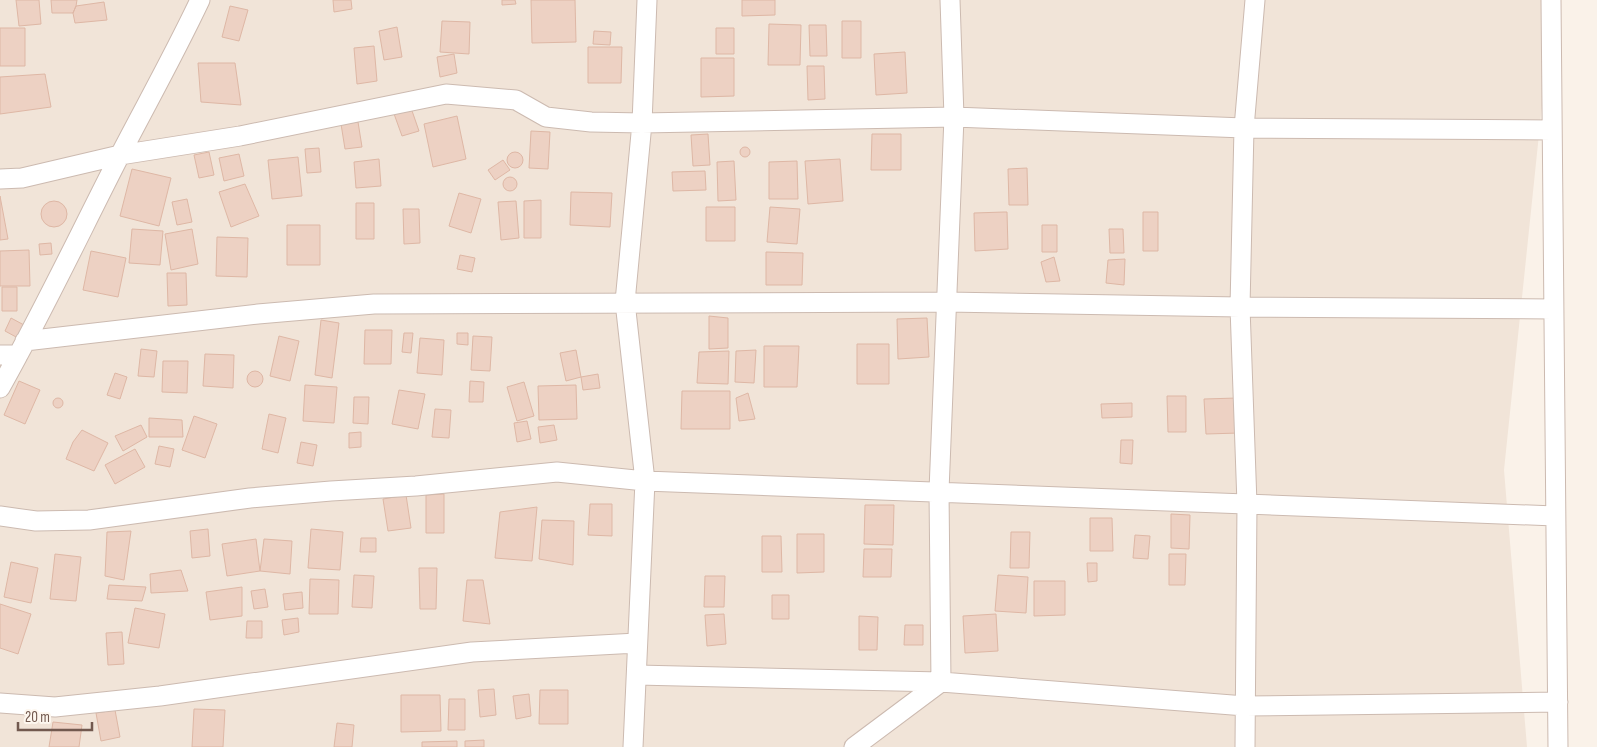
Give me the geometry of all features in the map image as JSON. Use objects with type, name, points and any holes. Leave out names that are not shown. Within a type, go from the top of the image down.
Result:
[{"type":"street","points":[[0,388],[14,350],[66,266],[120,155],[171,61],[200,0]]},
{"type":"street","points":[[633,747],[645,481],[625,302],[642,123],[647,0]]},
{"type":"street","points":[[941,682],[939,491],[954,117],[950,0]]},
{"type":"street","points":[[1245,747],[1247,504],[1240,307],[1244,128],[1255,0]]},
{"type":"street","points":[[1551,0],[1558,747]]},
{"type":"street","points":[[0,178],[22,178],[120,155],[240,136],[446,94],[516,100],[546,117],[591,122],[642,123],[954,117],[1244,128],[1552,130]]},
{"type":"street","points":[[14,350],[258,314],[374,304],[947,302],[1240,307],[1553,309]]},
{"type":"street","points":[[0,516],[36,521],[89,520],[250,498],[416,486],[557,472],[645,481],[1555,516]]},
{"type":"street","points":[[0,702],[55,707],[170,694],[472,652],[637,643]]},
{"type":"street","points":[[637,675],[941,682],[1245,706],[1558,702]]},
{"type":"street","points":[[854,747],[941,682]]},
{"type":"shaded area","points":[[0,0],[1553,0],[1504,470],[1527,747],[0,747]]},
{"type":"building","points":[[16,0],[39,0],[41,24],[19,26]]},
{"type":"building","points":[[51,0],[77,0],[73,13],[52,13]]},
{"type":"building","points":[[333,0],[351,0],[352,9],[334,12]]},
{"type":"building","points":[[502,0],[515,0],[516,4],[502,5]]},
{"type":"building","points":[[531,0],[575,0],[576,42],[532,43]]},
{"type":"building","points":[[742,0],[775,0],[775,15],[742,16]]},
{"type":"building","points":[[104,2],[107,20],[75,23],[73,13],[76,6]]},
{"type":"building","points":[[230,6],[248,10],[239,41],[222,37]]},
{"type":"building","points":[[442,21],[470,22],[469,54],[440,52]]},
{"type":"building","points":[[842,21],[861,21],[861,58],[842,58]]},
{"type":"building","points":[[769,24],[801,25],[800,65],[768,65]]},
{"type":"building","points":[[809,25],[826,25],[827,56],[810,56]]},
{"type":"building","points":[[397,27],[402,57],[384,60],[379,31]]},
{"type":"building","points":[[0,28],[25,28],[25,66],[0,66]]},
{"type":"building","points":[[716,28],[734,28],[734,54],[716,54]]},
{"type":"building","points":[[594,31],[611,32],[610,45],[593,44]]},
{"type":"building","points":[[374,46],[377,81],[357,84],[354,48]]},
{"type":"building","points":[[588,47],[622,47],[621,83],[588,83]]},
{"type":"building","points":[[905,52],[907,93],[876,95],[874,54]]},
{"type":"building","points":[[454,54],[457,73],[440,77],[437,57]]},
{"type":"building","points":[[701,58],[734,58],[734,96],[701,97]]},
{"type":"building","points":[[198,63],[235,63],[241,105],[201,102]]},
{"type":"building","points":[[807,66],[824,66],[825,99],[808,100]]},
{"type":"building","points":[[45,74],[51,107],[0,114],[0,77]]},
{"type":"building","points":[[410,105],[419,131],[402,136],[393,111]]},
{"type":"building","points":[[457,116],[466,159],[433,167],[424,124]]},
{"type":"building","points":[[358,122],[362,147],[345,149],[341,124]]},
{"type":"building","points":[[531,131],[550,132],[548,169],[529,168]]},
{"type":"building","points":[[708,134],[710,165],[693,166],[691,135]]},
{"type":"building","points":[[872,134],[901,134],[901,170],[871,170]]},
{"type":"building","points":[[743,147],[747,147],[750,152],[749,156],[743,157],[740,154],[740,150]]},
{"type":"building","points":[[319,148],[321,172],[307,173],[305,149]]},
{"type":"building","points":[[209,152],[214,175],[199,178],[194,155]]},
{"type":"building","points":[[515,152],[523,160],[515,168],[507,160]]},
{"type":"building","points":[[239,154],[244,176],[224,181],[219,158]]},
{"type":"building","points":[[298,157],[302,196],[272,199],[268,160]]},
{"type":"building","points":[[379,159],[381,186],[356,188],[354,162]]},
{"type":"building","points":[[840,159],[843,201],[808,204],[805,161]]},
{"type":"building","points":[[503,160],[510,170],[495,180],[488,170]]},
{"type":"building","points":[[734,161],[736,200],[718,201],[717,162]]},
{"type":"building","points":[[797,161],[798,199],[769,199],[769,162]]},
{"type":"building","points":[[1027,168],[1028,205],[1009,205],[1008,169]]},
{"type":"building","points":[[132,169],[171,178],[159,226],[120,216]]},
{"type":"building","points":[[705,171],[706,190],[673,191],[672,172]]},
{"type":"building","points":[[510,177],[515,179],[517,184],[515,189],[510,191],[505,189],[503,184],[505,179]]},
{"type":"building","points":[[245,184],[259,216],[231,227],[219,192]]},
{"type":"building","points":[[571,192],[612,193],[610,227],[570,225]]},
{"type":"building","points":[[459,193],[481,199],[471,233],[449,226]]},
{"type":"building","points":[[0,196],[8,239],[0,240]]},
{"type":"building","points":[[187,199],[192,222],[177,225],[172,202]]},
{"type":"building","points":[[541,200],[541,238],[524,238],[524,201]]},
{"type":"building","points":[[54,201],[63,205],[67,214],[63,223],[54,227],[45,223],[41,214],[45,205]]},
{"type":"building","points":[[516,201],[519,238],[501,240],[498,202]]},
{"type":"building","points":[[356,203],[374,203],[374,239],[356,239]]},
{"type":"building","points":[[706,207],[735,207],[735,241],[706,241]]},
{"type":"building","points":[[770,207],[800,209],[797,244],[767,242]]},
{"type":"building","points":[[403,209],[419,209],[420,243],[404,244]]},
{"type":"building","points":[[1007,212],[1008,249],[975,251],[974,213]]},
{"type":"building","points":[[1143,212],[1158,212],[1158,251],[1143,251]]},
{"type":"building","points":[[287,225],[320,225],[320,265],[287,265]]},
{"type":"building","points":[[1042,225],[1057,225],[1057,252],[1042,252]]},
{"type":"building","points":[[132,229],[163,231],[160,265],[129,263]]},
{"type":"building","points":[[192,229],[198,264],[171,270],[165,234]]},
{"type":"building","points":[[1109,229],[1123,229],[1124,253],[1110,253]]},
{"type":"building","points":[[217,237],[248,238],[247,277],[216,276]]},
{"type":"building","points":[[51,243],[52,254],[40,255],[39,244]]},
{"type":"building","points":[[29,250],[30,286],[0,286],[0,251]]},
{"type":"building","points":[[91,251],[126,258],[118,297],[83,290]]},
{"type":"building","points":[[766,252],[803,253],[802,285],[766,285]]},
{"type":"building","points":[[460,255],[475,258],[472,272],[457,269]]},
{"type":"building","points":[[1054,257],[1060,281],[1046,282],[1041,262]]},
{"type":"building","points":[[1125,259],[1124,285],[1106,283],[1108,260]]},
{"type":"building","points":[[167,273],[186,273],[187,305],[168,306]]},
{"type":"building","points":[[2,287],[17,287],[17,311],[2,311]]},
{"type":"building","points":[[709,316],[728,318],[728,348],[709,349]]},
{"type":"building","points":[[11,318],[24,325],[18,338],[5,331]]},
{"type":"building","points":[[927,318],[929,357],[898,359],[897,319]]},
{"type":"building","points":[[321,320],[339,323],[332,378],[315,375]]},
{"type":"building","points":[[365,330],[392,330],[391,364],[364,364]]},
{"type":"building","points":[[404,333],[413,333],[411,353],[402,352]]},
{"type":"building","points":[[457,333],[468,333],[468,345],[457,344]]},
{"type":"building","points":[[279,336],[299,341],[290,381],[270,376]]},
{"type":"building","points":[[473,336],[492,337],[490,371],[471,370]]},
{"type":"building","points":[[420,338],[444,340],[442,375],[417,373]]},
{"type":"building","points":[[857,344],[889,344],[889,384],[857,384]]},
{"type":"building","points":[[764,346],[799,346],[797,387],[764,387]]},
{"type":"building","points":[[141,349],[157,351],[154,377],[138,376]]},
{"type":"building","points":[[576,350],[581,377],[566,381],[560,353]]},
{"type":"building","points":[[756,350],[754,383],[735,382],[736,351]]},
{"type":"building","points":[[729,351],[728,384],[697,383],[699,352]]},
{"type":"building","points":[[205,354],[234,355],[233,388],[203,386]]},
{"type":"building","points":[[163,361],[188,361],[187,393],[162,392]]},
{"type":"building","points":[[252,371],[258,371],[263,376],[261,385],[252,387],[247,382],[247,376]]},
{"type":"building","points":[[115,373],[127,377],[120,399],[107,395]]},
{"type":"building","points":[[598,374],[600,388],[583,390],[581,377]]},
{"type":"building","points":[[19,381],[40,390],[25,424],[4,415]]},
{"type":"building","points":[[470,381],[484,382],[483,402],[469,402]]},
{"type":"building","points":[[524,382],[534,416],[517,421],[507,387]]},
{"type":"building","points":[[305,385],[337,387],[334,423],[303,421]]},
{"type":"building","points":[[576,385],[577,419],[539,420],[538,386]]},
{"type":"building","points":[[399,390],[425,394],[418,429],[392,424]]},
{"type":"building","points":[[682,391],[730,391],[730,429],[681,429]]},
{"type":"building","points":[[748,393],[755,419],[739,421],[736,398]]},
{"type":"building","points":[[1167,396],[1186,396],[1186,432],[1168,432]]},
{"type":"building","points":[[354,397],[369,397],[368,424],[353,423]]},
{"type":"building","points":[[56,398],[60,398],[63,403],[62,407],[56,408],[53,405],[53,401]]},
{"type":"building","points":[[1237,398],[1239,433],[1206,434],[1204,399]]},
{"type":"building","points":[[1132,403],[1132,417],[1102,418],[1101,404]]},
{"type":"building","points":[[435,409],[451,410],[449,438],[432,437]]},
{"type":"building","points":[[269,414],[286,418],[278,453],[262,449]]},
{"type":"building","points":[[194,416],[217,424],[205,458],[182,450]]},
{"type":"building","points":[[149,418],[182,420],[183,437],[149,437]]},
{"type":"building","points":[[527,421],[531,439],[517,442],[514,423]]},
{"type":"building","points":[[141,425],[147,437],[123,451],[115,436]]},
{"type":"building","points":[[554,425],[557,440],[540,443],[538,427]]},
{"type":"building","points":[[82,430],[108,443],[94,471],[66,459],[73,442]]},
{"type":"building","points":[[361,432],[361,447],[349,448],[349,433]]},
{"type":"building","points":[[1121,440],[1133,440],[1132,464],[1120,463]]},
{"type":"building","points":[[301,442],[317,445],[313,466],[297,463]]},
{"type":"building","points":[[159,446],[174,449],[170,467],[155,464]]},
{"type":"building","points":[[135,449],[145,467],[115,484],[105,465]]},
{"type":"building","points":[[444,494],[444,533],[426,533],[426,495]]},
{"type":"building","points":[[406,495],[411,528],[388,531],[383,499]]},
{"type":"building","points":[[590,504],[612,504],[612,536],[588,535]]},
{"type":"building","points":[[865,505],[894,505],[893,545],[864,544]]},
{"type":"building","points":[[537,507],[532,561],[495,558],[500,512]]},
{"type":"building","points":[[1171,514],[1190,515],[1189,549],[1171,548]]},
{"type":"building","points":[[1090,518],[1112,518],[1113,551],[1090,551]]},
{"type":"building","points":[[542,520],[574,521],[573,565],[539,559]]},
{"type":"building","points":[[208,529],[210,556],[192,558],[190,531]]},
{"type":"building","points":[[311,529],[343,532],[340,570],[308,568]]},
{"type":"building","points":[[131,531],[124,580],[105,576],[107,532]]},
{"type":"building","points":[[1011,532],[1030,532],[1029,568],[1010,568]]},
{"type":"building","points":[[797,534],[824,534],[824,572],[797,573]]},
{"type":"building","points":[[1135,535],[1150,536],[1148,559],[1133,558]]},
{"type":"building","points":[[762,536],[781,536],[782,572],[762,572]]},
{"type":"building","points":[[361,538],[376,538],[376,552],[360,552]]},
{"type":"building","points":[[256,539],[260,571],[227,576],[222,544]]},
{"type":"building","points":[[264,539],[292,541],[290,574],[260,571]]},
{"type":"building","points":[[864,549],[892,549],[891,577],[863,577]]},
{"type":"building","points":[[55,554],[81,557],[76,601],[50,599]]},
{"type":"building","points":[[1169,554],[1186,554],[1185,585],[1169,585]]},
{"type":"building","points":[[11,562],[38,568],[31,603],[4,597]]},
{"type":"building","points":[[1087,563],[1097,563],[1097,581],[1088,582]]},
{"type":"building","points":[[419,568],[437,568],[436,609],[420,609]]},
{"type":"building","points":[[181,570],[188,591],[151,593],[150,574]]},
{"type":"building","points":[[354,575],[374,576],[372,608],[352,607]]},
{"type":"building","points":[[998,575],[1028,577],[1026,613],[995,611]]},
{"type":"building","points":[[705,576],[725,576],[724,607],[704,607]]},
{"type":"building","points":[[310,579],[339,580],[338,614],[309,614]]},
{"type":"building","points":[[467,580],[483,580],[490,624],[463,621]]},
{"type":"building","points":[[1034,581],[1065,581],[1065,615],[1034,616]]},
{"type":"building","points":[[109,585],[146,587],[142,601],[107,599]]},
{"type":"building","points":[[242,587],[242,616],[210,620],[206,592]]},
{"type":"building","points":[[265,589],[268,607],[254,609],[251,591]]},
{"type":"building","points":[[302,592],[303,608],[285,610],[283,594]]},
{"type":"building","points":[[772,595],[789,595],[789,619],[772,619]]},
{"type":"building","points":[[0,604],[31,614],[18,654],[0,648]]},
{"type":"building","points":[[135,608],[165,614],[159,648],[128,643]]},
{"type":"building","points":[[724,614],[726,644],[707,646],[705,615]]},
{"type":"building","points":[[996,614],[998,651],[965,653],[963,616]]},
{"type":"building","points":[[859,616],[878,617],[877,650],[859,650]]},
{"type":"building","points":[[298,618],[299,632],[284,635],[282,620]]},
{"type":"building","points":[[247,621],[262,621],[262,638],[246,638]]},
{"type":"building","points":[[905,625],[923,625],[923,645],[904,645]]},
{"type":"building","points":[[122,632],[124,664],[108,665],[106,633]]},
{"type":"building","points":[[494,689],[496,715],[480,717],[478,690]]},
{"type":"building","points":[[540,690],[568,690],[568,724],[539,724]]},
{"type":"building","points":[[529,694],[531,716],[516,719],[513,696]]},
{"type":"building","points":[[401,695],[440,695],[441,731],[401,732]]},
{"type":"building","points":[[449,699],[465,699],[465,730],[448,730]]},
{"type":"building","points":[[194,709],[225,710],[223,747],[192,747]]},
{"type":"building","points":[[115,710],[120,737],[101,741],[96,713]]},
{"type":"building","points":[[53,722],[82,725],[79,747],[49,747]]},
{"type":"building","points":[[337,723],[354,725],[352,747],[334,747]]},
{"type":"building","points":[[484,740],[484,747],[465,747],[465,741]]},
{"type":"building","points":[[457,741],[457,747],[422,747],[422,742]]}]
